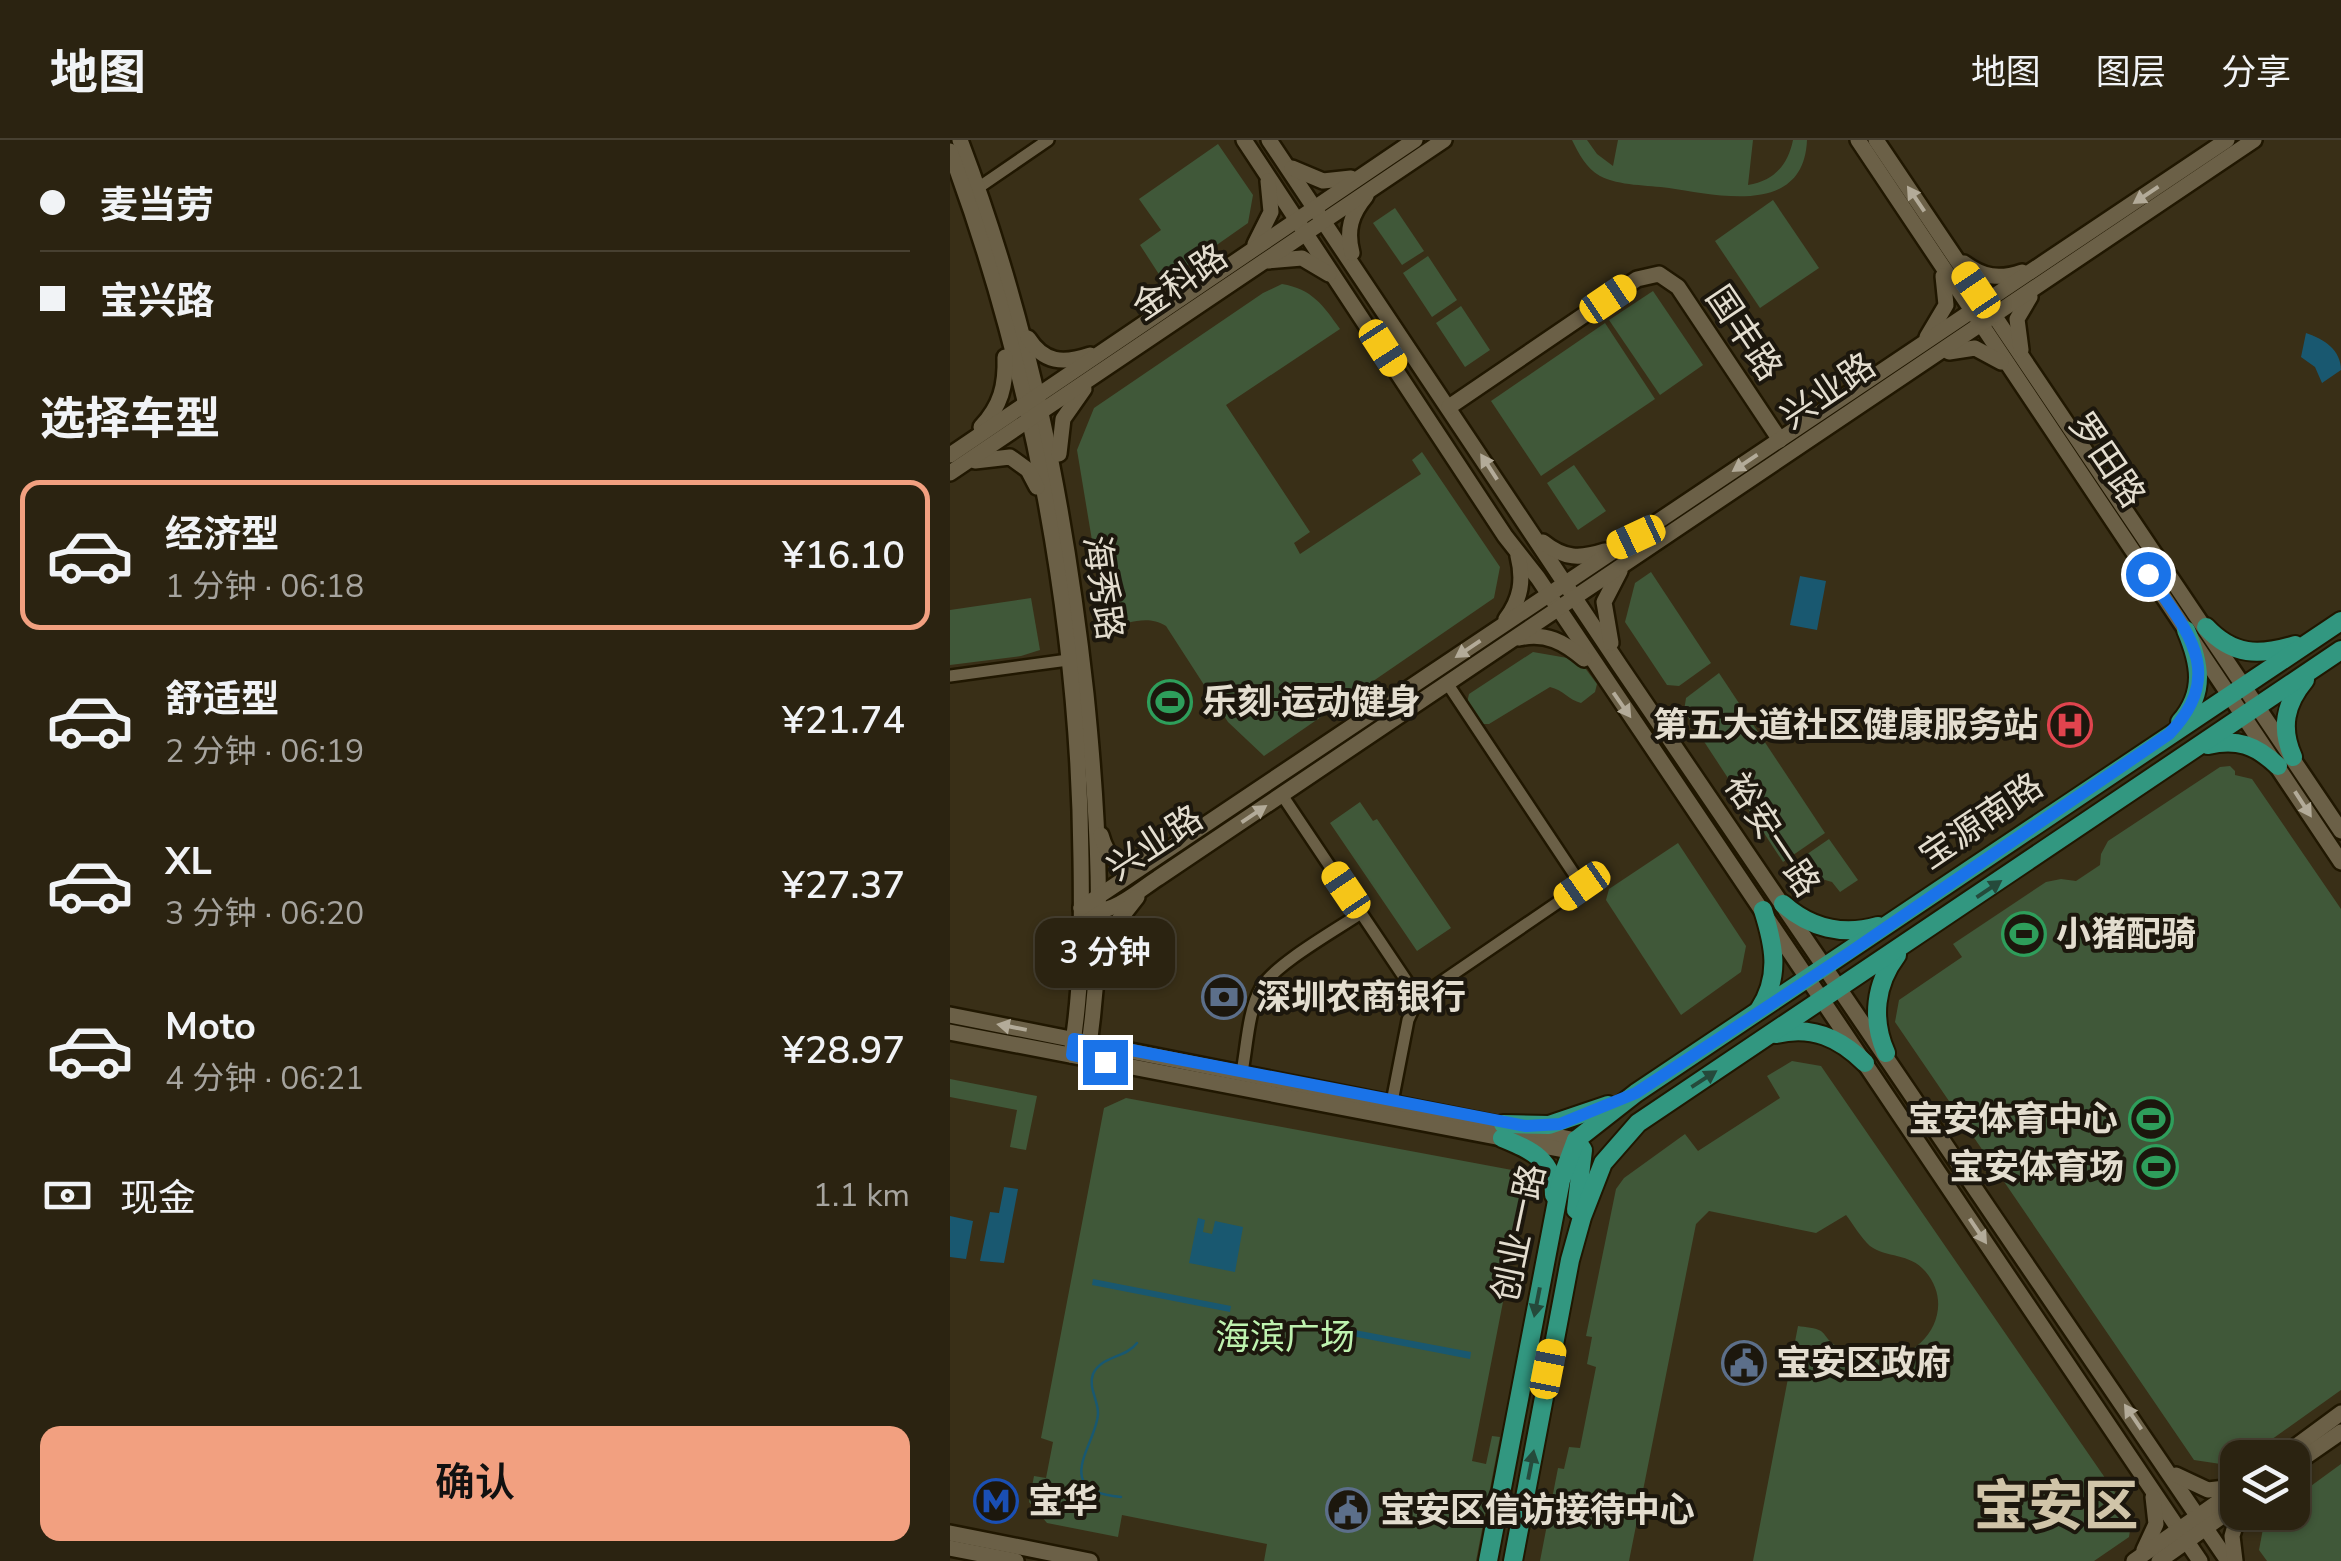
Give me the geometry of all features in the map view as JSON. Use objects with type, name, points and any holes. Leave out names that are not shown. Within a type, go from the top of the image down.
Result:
[{"type":"main road","name":"海秀路","points":[[960,140],[1022,328],[1041,403],[1091,906],[1093,992],[1080,1049]]},
{"type":"main road","name":"裕安一路","points":[[1244,140],[1505,536],[1810,979],[2200,1561]]},
{"type":"main road","name":"裕安一路","points":[[1269,140],[1620,666],[2231,1561]]},
{"type":"main road","name":"金科路","points":[[1372,178],[1415,140]]},
{"type":"main road","name":"金科路","points":[[950,474],[960,454],[1041,403],[1094,376],[1320,213],[1372,178],[1444,140]]},
{"type":"main road","name":"罗田路","points":[[1858,140],[1943,254],[2022,372],[2186,630],[2252,710],[2341,862]]},
{"type":"main road","name":"罗田路","points":[[1876,140],[1943,254]]},
{"type":"main road","name":"兴业路","points":[[2047,271],[2227,140]]},
{"type":"main road","name":"兴业路","points":[[1091,906],[1176,844],[1501,636],[2047,271],[2254,140]]},
{"type":"main road","name":"海秀路","points":[[950,151],[1002,313],[1025,413],[1054,508],[1080,641],[1095,812],[1080,1049]]},
{"type":"main road","points":[[1284,161],[1298,172],[1323,181],[1372,178]]},
{"type":"main road","points":[[1266,173],[1270,212],[1256,257],[1302,258],[1342,285]]},
{"type":"main road","points":[[1359,270],[1350,245],[1350,225],[1372,178]]},
{"type":"main road","points":[[1922,355],[1946,305],[1943,254],[1988,276],[2047,271]]},
{"type":"main road","name":"金科路","points":[[1041,403],[1108,348],[1256,257]]},
{"type":"main road","points":[[2022,372],[2017,319],[2047,271]]},
{"type":"main road","name":"国丰路","points":[[1449,407],[1638,279],[1659,274],[1678,287],[1780,440]]},
{"type":"main road","points":[[960,454],[993,414],[1004,390],[1002,313]]},
{"type":"main road","points":[[1022,328],[1035,348],[1050,360],[1073,360],[1108,348]]},
{"type":"main road","points":[[1922,355],[1975,348],[2022,372]]},
{"type":"main road","name":"兴业路","points":[[1641,543],[1780,440],[1922,355]]},
{"type":"main road","name":"罗田路","points":[[2022,372],[2206,627],[2237,689]]},
{"type":"main road","points":[[1054,508],[1060,430],[1066,414],[1094,376]]},
{"type":"main road","points":[[960,454],[1015,459],[1028,470],[1054,508]]},
{"type":"main road","points":[[1526,523],[1554,551],[1571,557],[1641,543]]},
{"type":"main road","points":[[1505,536],[1518,556],[1522,582],[1501,636],[1547,637],[1574,651],[1602,674]]},
{"type":"main road","points":[[1620,666],[1606,624],[1604,602],[1619,572],[1641,543]]},
{"type":"main road","name":"宝源南路","points":[[1810,979],[2340,621]]},
{"type":"main road","points":[[2206,627],[2226,645],[2248,653],[2272,651],[2314,638]]},
{"type":"main road","points":[[2169,734],[2184,718],[2198,691],[2199,665],[2186,630]]},
{"type":"main road","name":"兴业路","points":[[1091,906],[1113,907],[1148,884],[1447,682],[1501,636]]},
{"type":"main road","name":"宝源南路","points":[[1824,1000],[2341,650]]},
{"type":"main road","points":[[2193,750],[2222,742],[2245,743],[2285,762],[2288,708],[2319,664]]},
{"type":"main road","name":"罗田路","points":[[2285,762],[2341,831]]},
{"type":"main road","points":[[1095,812],[1106,851],[1120,862],[1132,863],[1176,844]]},
{"type":"main road","points":[[1093,992],[1111,932],[1148,884]]},
{"type":"main road","points":[[1783,904],[1813,924],[1839,931],[1864,930],[1893,921]]},
{"type":"main road","points":[[1754,1016],[1768,994],[1774,968],[1763,910]]},
{"type":"main road","points":[[1886,1053],[1878,1029],[1878,992],[1888,968],[1908,943]]},
{"type":"main road","name":"创业一路","points":[[1488,1561],[1554,1213],[1576,1147],[1636,1093],[1810,979]]},
{"type":"main road","name":"创业一路","points":[[1512,1561],[1570,1260],[1598,1172],[1638,1123],[1824,1000]]},
{"type":"main road","points":[[950,1015],[1080,1049],[1576,1147],[1638,1123]]},
{"type":"main road","points":[[1771,1036],[1793,1031],[1826,1035],[1844,1044],[1865,1063]]},
{"type":"main road","points":[[950,1032],[1242,1072],[1392,1102],[1503,1131],[1547,1165],[1554,1183],[1554,1213]]},
{"type":"main road","points":[[1503,1131],[1560,1124],[1636,1093]]},
{"type":"main road","points":[[1570,1260],[1576,1147]]},
{"type":"main road","points":[[2304,1440],[2341,1413]]},
{"type":"main road","points":[[2310,1454],[2341,1432]]},
{"type":"main road","points":[[2167,1467],[2189,1483],[2208,1490],[2220,1489]]},
{"type":"main road","points":[[2135,1560],[2152,1538],[2156,1524],[2154,1501],[2146,1479]]},
{"type":"main road","points":[[2135,1560],[2183,1535],[2220,1504]]},
{"type":"main road","points":[[2202,1522],[2220,1516]]},
{"type":"main road","points":[[2231,1561],[2233,1530]]},
{"type":"main road","points":[[950,1532],[982,1551],[1016,1561]]},
{"type":"main road","points":[[2159,1561],[2183,1535]]},
{"type":"main road","points":[[950,1548],[1077,1560]]},
{"type":"street","points":[[978,188],[1048,140]]},
{"type":"street","points":[[950,676],[1068,660]]},
{"type":"street","points":[[1392,1102],[1408,1020],[1418,998],[1582,886],[1447,682]]},
{"type":"street","points":[[1282,795],[1418,998]]},
{"type":"street","points":[[1242,1072],[1255,1004],[1264,984],[1276,971],[1361,913]]},
{"type":"green space","points":[[1572,140],[1587,140],[1613,166],[1618,140],[1753,140],[1748,185],[1765,180],[1778,170],[1788,157],[1793,140],[1807,140],[1802,164],[1791,181],[1775,191],[1733,196],[1608,179],[1587,165]]},
{"type":"green space","points":[[1218,144],[1253,195],[1248,223],[1164,282],[1140,245],[1161,230],[1139,199]]},
{"type":"green space","points":[[1773,200],[1819,268],[1760,308],[1715,241]]},
{"type":"green space","points":[[1395,208],[1424,251],[1402,265],[1373,223]]},
{"type":"green space","points":[[1428,256],[1457,300],[1432,317],[1403,273]]},
{"type":"green space","points":[[1282,284],[1316,299],[1340,329],[1226,405],[1310,532],[1294,543],[1300,554],[1421,474],[1412,460],[1422,452],[1500,567],[1494,598],[1264,756],[1228,722],[1166,626],[1144,620],[1106,625],[1077,450],[1094,408]]},
{"type":"green space","points":[[1653,291],[1703,365],[1660,395],[1609,320]]},
{"type":"green space","points":[[1461,306],[1490,350],[1465,367],[1436,323]]},
{"type":"green space","points":[[1605,323],[1655,399],[1541,476],[1491,401]]},
{"type":"green space","points":[[1574,465],[1606,511],[1578,530],[1547,483]]},
{"type":"green space","points":[[1651,572],[1711,663],[1679,686],[1667,685],[1625,622],[1635,583]]},
{"type":"green space","points":[[1031,598],[1040,650],[950,665],[950,610]]},
{"type":"green space","points":[[1533,652],[1579,660],[1597,684],[1595,692],[1581,703],[1550,687],[1489,724],[1480,724],[1467,703],[1469,694]]},
{"type":"green space","points":[[1719,673],[1825,833],[1783,862],[1684,711],[1686,698]]},
{"type":"green space","name":"宝安体育中心","points":[[2230,766],[2235,775],[2252,779],[2341,909],[2341,1390],[2271,1440],[2220,1440],[2220,1464],[2194,1460],[1895,1022],[1899,1000],[1962,957],[1953,944],[2046,882],[2076,881],[2100,865],[2108,841],[2220,767]]},
{"type":"green space","points":[[1360,802],[1373,821],[1377,819],[1451,928],[1417,951],[1330,823]]},
{"type":"green space","points":[[1829,839],[1858,880],[1840,892],[1832,882],[1815,877],[1801,887],[1787,868]]},
{"type":"green space","points":[[1678,843],[1746,946],[1741,972],[1681,1015],[1606,900],[1609,889]]},
{"type":"green space","points":[[1792,1061],[1821,1066],[2132,1517],[2129,1537],[2094,1561],[1753,1561],[1798,1326],[1821,1331],[1851,1354],[1891,1358],[1920,1343],[1930,1331],[1938,1302],[1935,1286],[1919,1265],[1870,1246],[1846,1215],[1816,1233],[1709,1211],[1696,1224],[1629,1561],[1540,1561],[1558,1468],[1564,1469],[1569,1447],[1580,1448],[1596,1367],[1587,1364],[1592,1337],[1586,1336],[1616,1189],[1624,1178],[1685,1134],[1698,1151],[1780,1098],[1767,1076]]},
{"type":"green space","points":[[950,1079],[1037,1096],[1026,1150],[1010,1147],[1017,1110],[950,1097]]},
{"type":"green space","name":"海滨广场","points":[[1126,1098],[1512,1170],[1525,1189],[1472,1461],[1486,1464],[1492,1436],[1500,1437],[1476,1561],[1264,1561],[1267,1544],[1122,1515],[1118,1537],[1047,1523],[1029,1502],[1034,1476],[1046,1478],[1053,1442],[1041,1438],[1104,1108]]},
{"type":"green space","points":[[2341,1464],[2341,1561],[2267,1561],[2259,1550],[2263,1530],[2310,1530],[2310,1487]]},
{"type":"water","points":[[2306,333],[2330,346],[2340,363],[2341,370],[2322,383],[2315,367],[2301,357]]},
{"type":"water","points":[[1800,576],[1826,581],[1817,630],[1790,625]]},
{"type":"water","points":[[1004,1187],[1018,1189],[1004,1263],[980,1261],[990,1212],[999,1213]]},
{"type":"water","points":[[950,1216],[973,1221],[966,1259],[950,1257]]},
{"type":"water","points":[[1198,1218],[1205,1220],[1203,1232],[1212,1234],[1215,1221],[1243,1227],[1235,1272],[1189,1263]]},
{"type":"water","points":[[1093,1279],[1231,1306],[1230,1312],[1092,1285]]},
{"type":"water","points":[[1323,1324],[1471,1352],[1470,1359],[1321,1330]]},
{"type":"waterway","points":[[1121,1497],[1087,1486],[1082,1464],[1098,1413],[1093,1374],[1137,1343]]},
{"type":"place","name":"乐刻·运动健身","points":[[1170,702]]},
{"type":"place","name":"第五大道社区健康服务站","points":[[2070,725]]},
{"type":"place","name":"小猪配骑","points":[[2024,934]]},
{"type":"place","name":"深圳农商银行","points":[[1224,997]]},
{"type":"place","name":"宝安体育中心","points":[[2151,1119]]},
{"type":"place","name":"宝安体育场","points":[[2156,1167]]},
{"type":"place","name":"宝安区政府","points":[[1744,1363]]},
{"type":"place","name":"宝华","points":[[996,1501]]},
{"type":"place","name":"宝安区信访接待中心","points":[[1348,1510]]},
{"type":"district","name":"宝安区","points":[[2056,1506]]},
{"type":"route","points":[[1105,1062],[1072,1055],[1074,1039],[1526,1126],[1560,1124],[1636,1093],[2169,734],[2193,703],[2198,691],[2199,665],[2186,630],[2148,574]]}]
